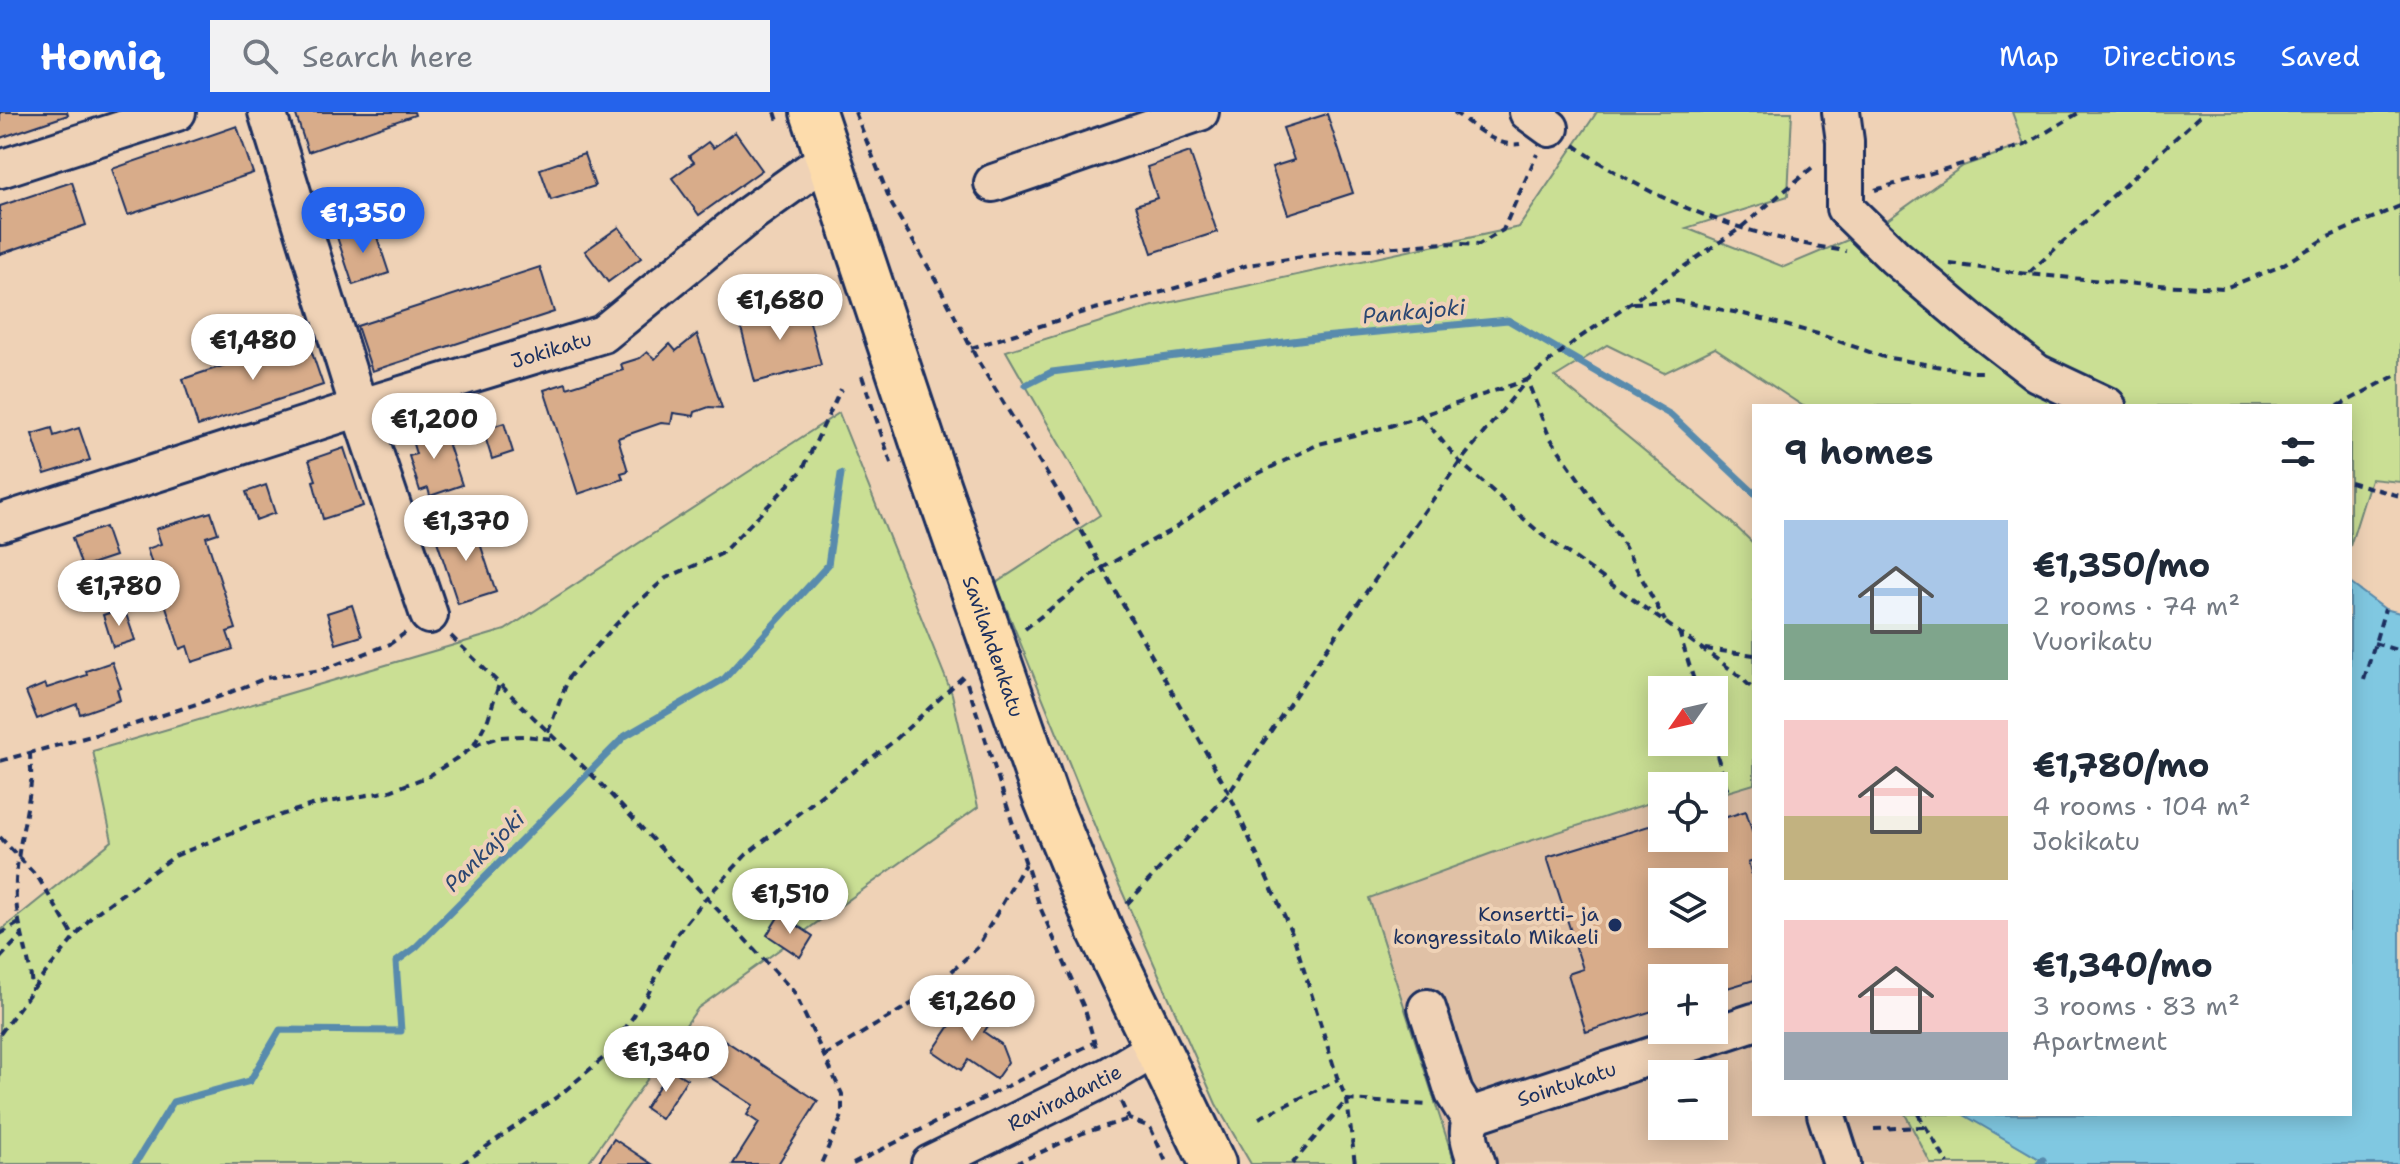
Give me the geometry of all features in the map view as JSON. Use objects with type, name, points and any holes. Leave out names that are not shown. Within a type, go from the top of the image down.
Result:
[{"type":"main road","name":"Savilahdenkatu","points":[[813,112],[828,158],[889,399],[913,471],[995,653],[1046,798],[1101,932],[1213,1164]]},
{"type":"street","points":[[0,169],[177,112]]},
{"type":"street","points":[[267,112],[359,408],[429,615]]},
{"type":"street","points":[[993,183],[1200,112]]},
{"type":"street","points":[[1841,112],[1845,141],[1846,203],[1895,257],[1975,325],[2037,373],[2103,404]]},
{"type":"street","name":"Jokikatu","points":[[0,523],[603,334],[750,214],[828,158]]},
{"type":"street","points":[[1427,1008],[1454,1093],[1470,1119],[1468,1128],[1477,1164]]},
{"type":"street","name":"Sointukatu","points":[[1470,1119],[1490,1109],[1752,1023]]},
{"type":"street","name":"Raviradantie","points":[[930,1164],[1109,1076],[1156,1048]]},
{"type":"street","points":[[1827,1116],[1842,1164]]},
{"type":"path","points":[[855,112],[892,205],[978,361],[1102,568],[1229,793],[1294,938],[1347,1100],[1355,1164]]},
{"type":"path","points":[[1454,112],[1491,138],[1511,145],[1532,142],[1539,129]]},
{"type":"path","points":[[1846,203],[2025,145],[2080,112]]},
{"type":"path","points":[[2028,274],[2204,112]]},
{"type":"path","points":[[971,348],[1248,265],[1336,252],[1443,243],[1479,245],[1503,230],[1539,129]]},
{"type":"path","points":[[1539,129],[1665,200],[1739,229],[1800,244],[2028,274],[2136,284],[2225,288],[2279,267],[2328,237],[2400,206]]},
{"type":"path","points":[[1101,932],[1229,793],[1351,613],[1460,462],[1527,380],[1576,340],[1739,229],[1815,164]]},
{"type":"path","points":[[1632,303],[1677,301],[1744,314],[1818,334],[1884,357],[1971,372],[2037,373]]},
{"type":"path","points":[[2342,404],[2400,373]]},
{"type":"path","points":[[462,1164],[561,1094],[608,1054],[647,996],[677,934],[746,855],[893,742],[965,675],[1102,568],[1175,528],[1243,481],[1319,444],[1390,426],[1527,380]]},
{"type":"path","points":[[1527,380],[1549,436],[1621,540],[1665,621]]},
{"type":"path","points":[[548,732],[569,677],[628,611],[666,578],[721,554],[802,471],[841,389]]},
{"type":"path","points":[[889,399],[913,471]]},
{"type":"path","points":[[1421,416],[1460,462],[1541,534],[1665,621],[1752,688]]},
{"type":"path","points":[[2352,483],[2400,496]]},
{"type":"path","points":[[2364,680],[2385,609]]},
{"type":"path","points":[[0,761],[135,724],[266,678],[322,670],[390,644],[429,615],[600,783],[794,992],[842,1094],[842,1116],[821,1164]]},
{"type":"path","points":[[1679,632],[1693,676]]},
{"type":"path","points":[[2374,643],[2400,651]]},
{"type":"path","points":[[1703,649],[1752,655]]},
{"type":"path","points":[[473,747],[488,719],[499,684]]},
{"type":"path","points":[[0,1034],[93,915],[175,856],[250,825],[312,805],[390,791],[429,776],[480,743],[500,737],[523,736],[556,740]]},
{"type":"path","points":[[30,752],[31,780],[18,855],[16,900],[32,990]]},
{"type":"path","points":[[0,837],[39,879],[75,938]]},
{"type":"path","points":[[824,1056],[926,995],[977,948],[1025,864]]},
{"type":"path","points":[[0,934],[19,923]]},
{"type":"path","points":[[0,958],[21,936]]},
{"type":"path","points":[[853,1164],[1093,1043]]},
{"type":"path","points":[[1259,1118],[1338,1080]]},
{"type":"path","points":[[1347,1100],[1436,1105]]},
{"type":"path","points":[[1292,1164],[1347,1100]]},
{"type":"path","points":[[1919,1116],[1944,1163]]},
{"type":"path","points":[[1015,1164],[1083,1133],[1129,1119]]},
{"type":"path","points":[[1874,1129],[1924,1127]]},
{"type":"shaded area","points":[[1752,785],[1752,1116],[1906,1116],[1932,1163],[1455,1164],[1368,898],[1492,853],[1648,803],[1648,852],[1728,852],[1728,792]]},
{"type":"green space","points":[[1597,112],[1792,112],[1788,196],[1686,228],[1784,267],[1876,228],[1963,166],[2024,145],[2012,112],[2400,112],[2400,482],[2371,479],[2352,540],[2352,404],[1800,404],[1715,348],[1664,373],[1607,345],[1555,377],[1752,542],[1752,785],[1728,792],[1728,772],[1648,772],[1648,803],[1492,853],[1369,898],[1455,1164],[1251,1164],[1216,1104],[1113,871],[996,583],[1100,515],[1006,351],[1149,307],[1519,227]]},
{"type":"green space","points":[[839,413],[952,694],[978,807],[698,1008],[587,1164],[0,1164],[0,931],[112,841],[93,751],[505,630]]},
{"type":"green space","points":[[1906,1116],[1967,1116],[2048,1164],[1931,1164]]},
{"type":"water","points":[[2352,584],[2385,609],[2400,613],[2400,1164],[2048,1164],[1966,1116],[2352,1116]]},
{"type":"building","points":[[0,112],[67,112],[68,115],[0,138]]},
{"type":"building","points":[[295,112],[414,112],[415,115],[308,152]]},
{"type":"building","points":[[1327,114],[1353,193],[1288,214],[1272,167],[1294,160],[1283,128]]},
{"type":"building","points":[[237,126],[253,173],[128,215],[112,169]]},
{"type":"building","points":[[735,132],[762,170],[699,215],[672,178],[694,162],[689,156],[708,142],[713,148]]},
{"type":"building","points":[[1190,152],[1217,232],[1152,253],[1136,205],[1157,198],[1147,167]]},
{"type":"building","points":[[584,154],[595,186],[551,200],[540,169]]},
{"type":"building","points":[[72,182],[86,225],[0,254],[0,206]]},
{"type":"building","points":[[373,225],[389,273],[353,285],[337,237]]},
{"type":"building","points":[[619,227],[641,258],[608,282],[585,251]]},
{"type":"building","points":[[540,267],[554,312],[372,371],[357,326]]},
{"type":"building","points":[[805,303],[821,365],[755,382],[739,320]]},
{"type":"building","points":[[697,334],[722,408],[709,407],[695,412],[694,416],[673,413],[671,424],[661,423],[618,438],[628,471],[621,473],[623,479],[578,494],[544,390],[566,383],[567,388],[623,370],[621,364],[640,358],[647,352],[655,359],[670,344],[676,351]]},
{"type":"building","points":[[307,338],[323,385],[198,426],[183,379]]},
{"type":"building","points":[[504,423],[513,452],[492,459],[483,430]]},
{"type":"building","points":[[442,424],[462,485],[430,496],[428,488],[420,491],[409,456],[416,454],[410,434]]},
{"type":"building","points":[[52,428],[54,436],[79,428],[90,460],[45,474],[32,434]]},
{"type":"building","points":[[344,448],[363,506],[323,519],[309,460]]},
{"type":"building","points":[[266,485],[275,513],[256,520],[246,492]]},
{"type":"building","points":[[211,512],[218,533],[206,537],[236,629],[227,632],[233,649],[192,662],[187,646],[180,649],[147,549],[161,544],[156,529]]},
{"type":"building","points":[[473,522],[496,592],[458,604],[435,535]]},
{"type":"building","points":[[105,527],[115,556],[82,567],[72,538]]},
{"type":"building","points":[[352,605],[362,636],[336,644],[327,613]]},
{"type":"building","points":[[124,608],[135,640],[113,647],[103,615]]},
{"type":"building","points":[[112,662],[121,688],[117,689],[120,700],[80,714],[77,704],[37,719],[26,692],[45,684],[47,688],[87,675],[86,671]]},
{"type":"building","name":"Konsertti- ja kongressitalo Mikaeli","points":[[1746,811],[1752,830],[1752,861],[1748,862],[1752,875],[1752,981],[1728,988],[1728,964],[1648,964],[1648,1012],[1586,1032],[1568,974],[1583,969],[1547,857],[1648,826],[1648,852],[1728,852],[1728,817]]},
{"type":"building","points":[[780,914],[813,936],[800,957],[767,935]]},
{"type":"building","points":[[966,1002],[992,1020],[984,1032],[1001,1044],[1008,1062],[996,1079],[968,1060],[961,1070],[933,1051]]},
{"type":"building","points":[[709,1030],[818,1101],[778,1164],[733,1164],[759,1123],[747,1115],[753,1105],[688,1063]]},
{"type":"building","points":[[670,1069],[687,1079],[661,1119],[645,1108]]},
{"type":"building","points":[[614,1139],[652,1164],[597,1164]]},
{"type":"waterway","name":"Pankajoki","points":[[1026,385],[1052,372],[1323,337],[1508,320],[1671,415],[1752,491]]},
{"type":"waterway","name":"Pankajoki","points":[[135,1164],[173,1102],[250,1081],[280,1030],[401,1031],[396,962],[416,947],[625,736],[724,679],[828,565],[841,474]]},
{"type":"waterway","points":[[2039,1164],[2043,1160]]},
{"type":"place","name":"Konsertti- ja kongressitalo Mikaeli","points":[[1615,925]]}]
